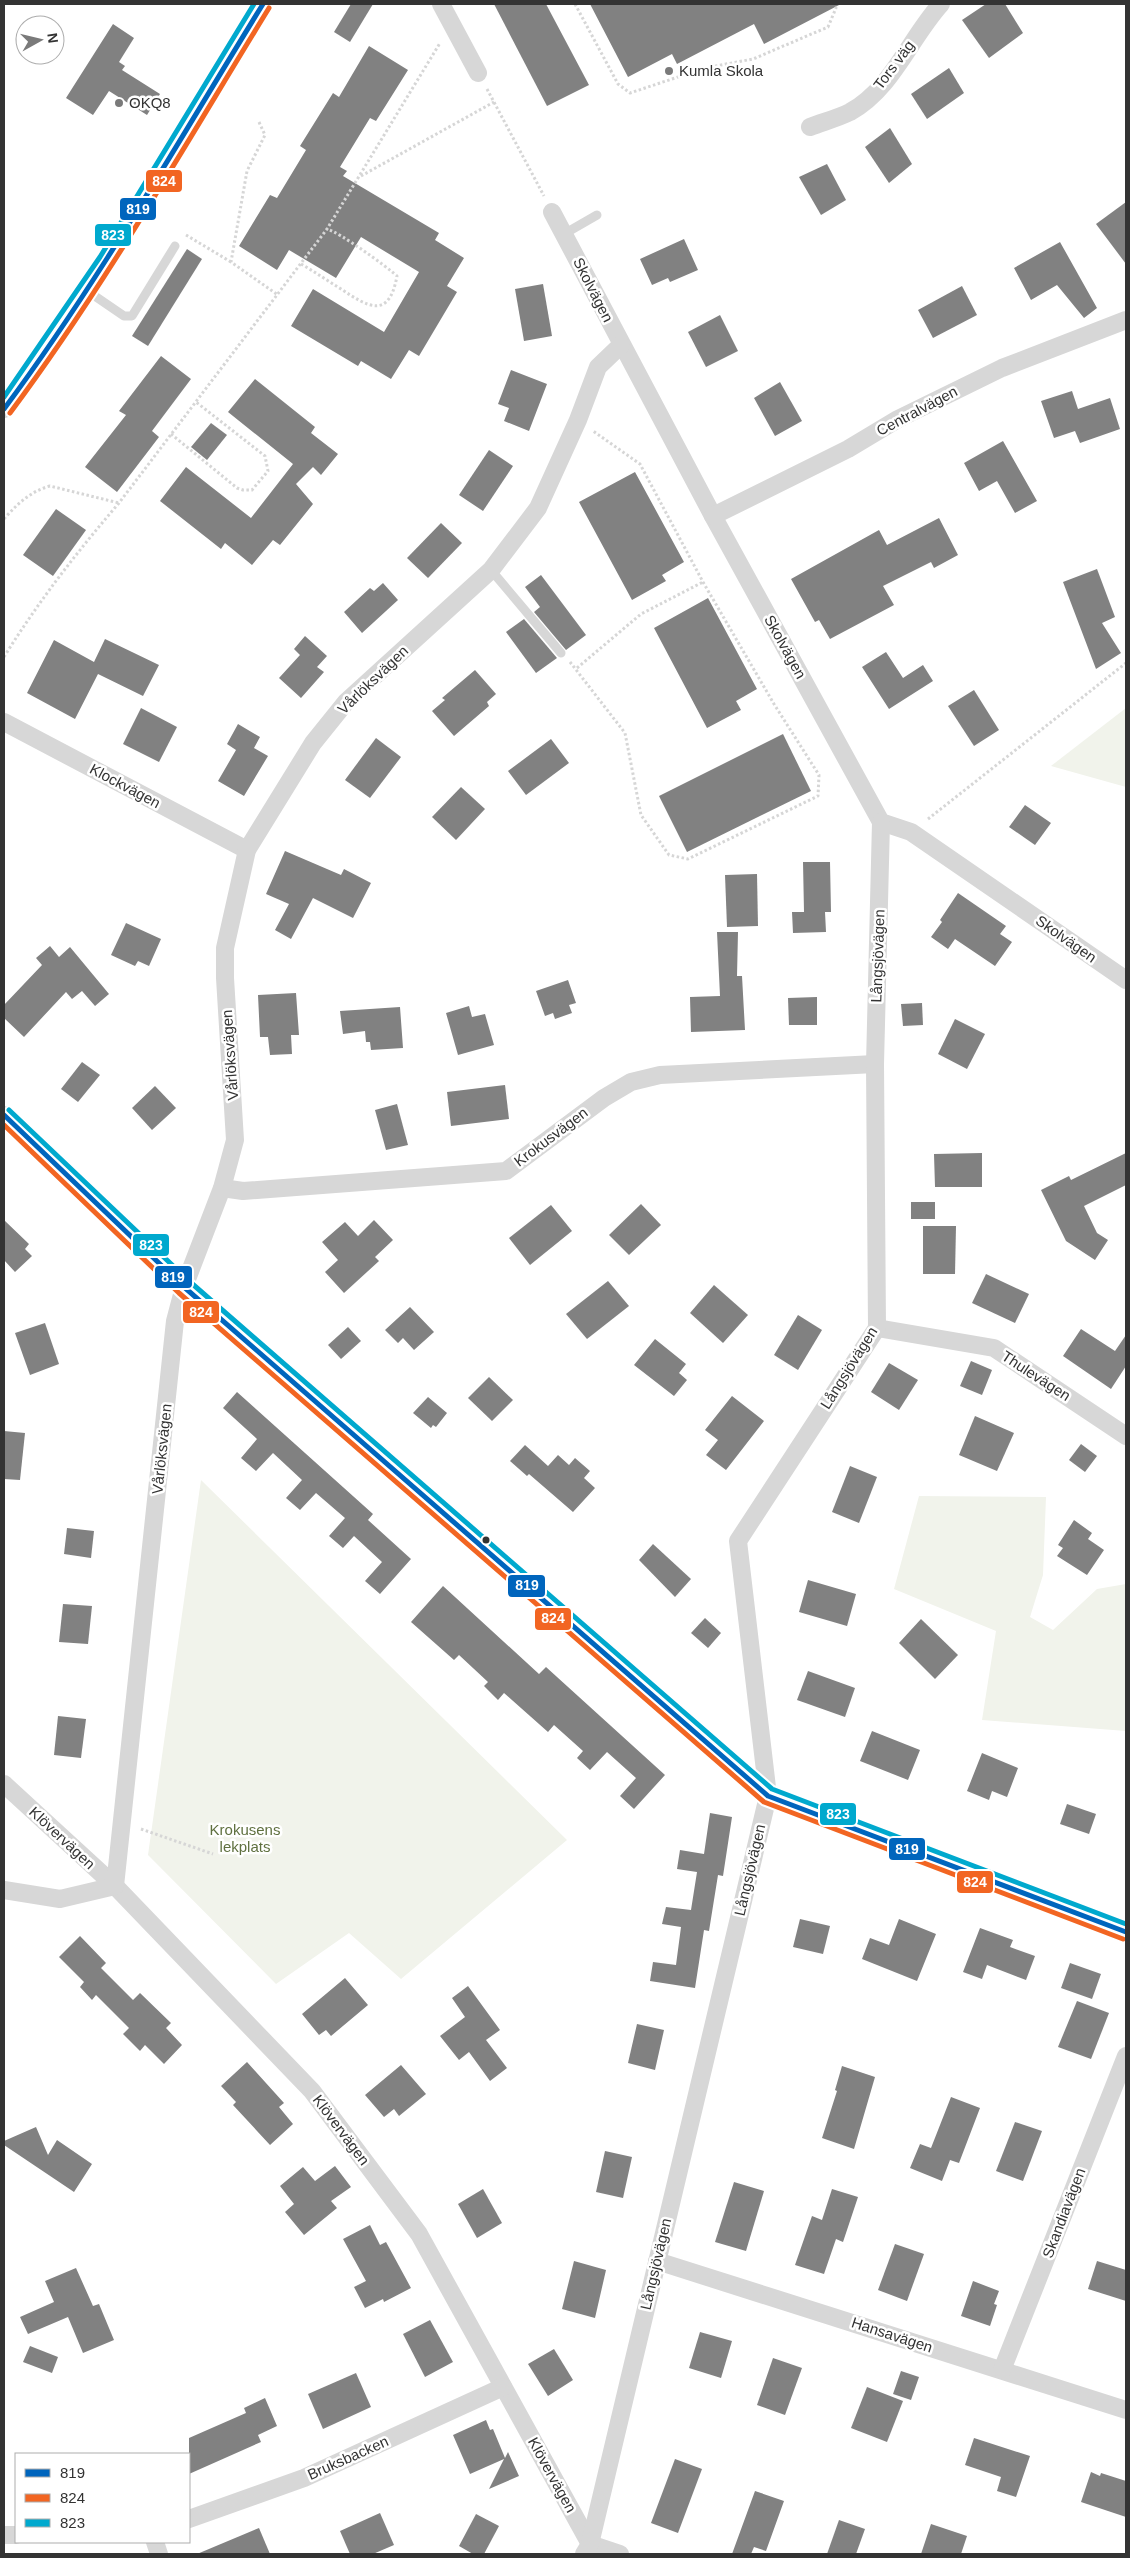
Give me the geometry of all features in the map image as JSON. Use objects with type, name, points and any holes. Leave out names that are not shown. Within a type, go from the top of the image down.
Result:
[{"type":"street","points":[[4,409],[54,342],[137,211],[263,4]]},
{"type":"street","points":[[441,4],[478,73]]},
{"type":"street","name":"Tors väg","points":[[810,127],[850,112],[875,92],[897,66],[926,21],[942,4]]},
{"type":"street","name":"Skolvägen","points":[[552,212],[713,516],[881,822],[911,832],[1126,980]]},
{"type":"street","name":"Centralvägen","points":[[713,516],[848,449],[898,419],[1002,368],[1126,320]]},
{"type":"street","name":"Vårlöksvägen","points":[[115,1886],[176,1321],[184,1287],[222,1188],[235,1140],[225,978],[225,948],[247,850],[313,743],[346,702],[492,570],[538,508],[578,420],[598,367],[621,345]]},
{"type":"street","name":"Klockvägen","points":[[4,722],[247,850]]},
{"type":"street","name":"Långsjövägen","points":[[587,2549],[768,1796],[738,1541],[877,1328],[874,1064],[881,822]]},
{"type":"street","name":"Krokusvägen","points":[[222,1188],[243,1191],[506,1171],[604,1098],[631,1082],[660,1076],[874,1064]]},
{"type":"street","points":[[4,1114],[184,1287],[768,1796],[1126,1932]]},
{"type":"street","name":"Thulevägen","points":[[877,1328],[994,1348],[1126,1436]]},
{"type":"street","name":"Klövervägen","points":[[4,1784],[115,1886],[312,2091],[420,2234],[503,2387],[587,2549]]},
{"type":"street","points":[[4,1890],[60,1899],[115,1886]]},
{"type":"street","name":"Skandiavägen","points":[[1002,2370],[1126,2056]]},
{"type":"street","name":"Hansavägen","points":[[657,2261],[1126,2410]]},
{"type":"street","name":"Bruksbacken","points":[[190,2519],[304,2478],[503,2387]]},
{"type":"street","points":[[587,2549],[620,2554]]},
{"type":"lane","points":[[564,234],[597,215]]},
{"type":"lane","points":[[86,290],[124,316],[132,316],[175,246]]},
{"type":"lane","points":[[492,570],[561,653]]},
{"type":"path","points":[[575,4],[618,84],[630,93],[705,68],[753,59],[828,26],[836,8],[834,4]]},
{"type":"path","points":[[4,657],[26,621],[90,536],[119,503],[327,229],[452,24]]},
{"type":"path","points":[[478,73],[552,212]]},
{"type":"path","points":[[359,177],[494,102]]},
{"type":"path","points":[[231,262],[247,171],[265,135],[259,122]]},
{"type":"path","points":[[301,264],[365,305],[378,306],[385,303],[395,287],[397,276],[336,231],[327,229]]},
{"type":"path","points":[[175,246],[187,234],[278,295]]},
{"type":"path","points":[[171,434],[237,488],[252,490],[268,471],[265,456],[196,402]]},
{"type":"path","points":[[561,653],[576,668],[626,733],[641,816],[669,854],[688,859],[818,796],[819,775],[774,704],[703,582],[640,464],[578,420]]},
{"type":"path","points":[[4,520],[26,497],[39,489],[50,486],[119,503]]},
{"type":"path","points":[[576,668],[641,614],[703,582]]},
{"type":"path","points":[[911,832],[1126,664]]},
{"type":"path","points":[[122,1822],[213,1854]]},
{"type":"green space","points":[[1126,708],[1126,787],[1051,766]]},
{"type":"green space","name":"Krokusens lekplats","points":[[201,1480],[567,1840],[401,1979],[349,1933],[276,1984],[148,1855]]},
{"type":"green space","points":[[919,1496],[1046,1497],[1043,1575],[1030,1617],[1053,1630],[1097,1589],[1126,1584],[1126,1731],[982,1720],[996,1631],[894,1589]]},
{"type":"building","points":[[351,4],[373,4],[350,42],[334,32]]},
{"type":"building","points":[[494,4],[546,4],[589,85],[547,106]]},
{"type":"building","points":[[590,4],[841,4],[764,44],[754,24],[677,64],[672,54],[628,77]]},
{"type":"building","points":[[986,4],[1005,4],[1023,33],[989,58],[962,20]]},
{"type":"building","points":[[113,24],[134,38],[119,62],[125,66],[122,70],[160,94],[147,115],[109,91],[93,115],[66,98]]},
{"type":"building","points":[[369,46],[408,70],[376,121],[370,118],[340,167],[347,171],[343,176],[439,233],[435,240],[464,258],[447,286],[457,292],[419,356],[409,350],[391,379],[361,361],[358,366],[291,326],[313,289],[384,332],[419,272],[361,237],[336,278],[289,250],[277,270],[239,246],[270,195],[277,198],[306,150],[300,146],[333,93],[339,97]]},
{"type":"building","points":[[949,68],[964,93],[927,119],[911,94]]},
{"type":"building","points":[[890,128],[912,164],[889,183],[865,147]]},
{"type":"building","points":[[827,164],[846,200],[821,215],[799,177]]},
{"type":"building","points":[[1126,202],[1126,264],[1096,224]]},
{"type":"building","points":[[684,239],[698,270],[670,282],[668,278],[652,285],[640,259]]},
{"type":"building","points":[[1060,242],[1097,308],[1084,318],[1057,285],[1031,300],[1014,268]]},
{"type":"building","points":[[187,249],[202,259],[148,346],[132,336]]},
{"type":"building","points":[[543,284],[552,336],[524,341],[515,289]]},
{"type":"building","points":[[962,286],[977,315],[933,338],[918,310]]},
{"type":"building","points":[[720,315],[738,351],[706,367],[688,332]]},
{"type":"building","points":[[161,356],[191,379],[152,431],[159,437],[117,492],[85,467],[126,415],[119,411]]},
{"type":"building","points":[[511,370],[547,384],[529,431],[504,421],[509,408],[498,404]]},
{"type":"building","points":[[255,379],[315,427],[311,433],[338,454],[321,475],[313,467],[296,484],[313,504],[280,545],[273,540],[252,565],[225,543],[221,549],[160,501],[186,467],[251,518],[293,464],[228,412]]},
{"type":"building","points":[[780,382],[802,421],[775,436],[754,398]]},
{"type":"building","points":[[1072,391],[1078,409],[1110,398],[1120,429],[1080,443],[1075,431],[1054,438],[1041,401]]},
{"type":"building","points":[[211,423],[227,435],[207,460],[191,447]]},
{"type":"building","points":[[1003,441],[1037,501],[1015,513],[997,481],[979,491],[964,463]]},
{"type":"building","points":[[489,450],[513,466],[483,511],[459,495]]},
{"type":"building","points":[[635,472],[684,562],[662,575],[666,581],[632,600],[579,502]]},
{"type":"building","points":[[56,509],[86,530],[53,576],[23,555]]},
{"type":"building","points":[[939,518],[958,555],[934,568],[931,562],[883,586],[894,605],[830,639],[819,620],[815,622],[791,579],[879,530],[887,545]]},
{"type":"building","points":[[441,523],[462,543],[428,578],[407,558]]},
{"type":"building","points":[[1097,569],[1115,617],[1102,623],[1121,653],[1096,669],[1063,582]]},
{"type":"building","points":[[541,575],[586,635],[566,650],[534,612],[540,607],[525,587]]},
{"type":"building","points":[[383,583],[398,600],[362,633],[344,612],[370,588],[374,591]]},
{"type":"building","points":[[708,598],[757,689],[736,701],[741,710],[707,728],[654,628]]},
{"type":"building","points":[[524,619],[557,658],[536,673],[506,632]]},
{"type":"building","points":[[305,636],[327,656],[317,667],[324,672],[301,698],[279,678],[300,655],[294,649]]},
{"type":"building","points":[[105,639],[159,665],[143,696],[98,674],[75,719],[27,693],[54,640],[94,662]]},
{"type":"building","points":[[886,652],[903,678],[923,665],[933,681],[889,709],[862,667]]},
{"type":"building","points":[[475,670],[496,694],[487,702],[489,706],[454,736],[432,711],[445,700],[442,698]]},
{"type":"building","points":[[974,690],[999,730],[974,746],[948,706]]},
{"type":"building","points":[[141,708],[177,727],[159,762],[123,744]]},
{"type":"building","points":[[238,724],[260,737],[254,748],[268,756],[244,796],[218,781],[236,750],[227,744]]},
{"type":"building","points":[[783,734],[811,791],[687,852],[659,796]]},
{"type":"building","points":[[376,738],[401,757],[370,798],[345,780]]},
{"type":"building","points":[[551,739],[569,763],[526,795],[508,771]]},
{"type":"building","points":[[461,787],[485,809],[456,840],[432,817]]},
{"type":"building","points":[[1025,805],[1051,823],[1035,845],[1009,827]]},
{"type":"building","points":[[285,851],[341,875],[344,869],[371,883],[353,918],[313,898],[291,939],[275,930],[289,904],[266,894]]},
{"type":"building","points":[[803,862],[830,862],[831,912],[825,912],[826,932],[793,933],[792,912],[804,912]]},
{"type":"building","points":[[757,874],[758,926],[727,927],[725,875]]},
{"type":"building","points":[[958,893],[1006,926],[1000,934],[1012,942],[995,966],[955,939],[948,949],[931,937],[942,922],[940,920]]},
{"type":"building","points":[[126,923],[161,939],[149,966],[138,961],[135,966],[111,955]]},
{"type":"building","points":[[717,932],[738,932],[737,976],[742,976],[745,1030],[691,1032],[690,997],[720,996]]},
{"type":"building","points":[[50,946],[59,957],[70,947],[109,994],[95,1006],[82,991],[72,999],[66,992],[24,1037],[4,1018],[4,1005],[42,965],[36,958]]},
{"type":"building","points":[[568,980],[576,1003],[569,1005],[572,1013],[555,1019],[553,1013],[545,1016],[536,991]]},
{"type":"building","points":[[296,993],[299,1035],[291,1035],[292,1054],[270,1055],[268,1037],[260,1037],[258,995]]},
{"type":"building","points":[[817,997],[817,1025],[789,1025],[788,998]]},
{"type":"building","points":[[922,1003],[923,1025],[903,1026],[901,1004]]},
{"type":"building","points":[[469,1006],[472,1017],[485,1014],[494,1045],[458,1055],[446,1013]]},
{"type":"building","points":[[400,1007],[403,1048],[371,1050],[370,1042],[366,1042],[365,1031],[343,1034],[340,1011]]},
{"type":"building","points":[[955,1019],[985,1034],[967,1069],[938,1054]]},
{"type":"building","points":[[82,1062],[100,1075],[78,1102],[61,1089]]},
{"type":"building","points":[[505,1085],[509,1119],[451,1126],[447,1092]]},
{"type":"building","points":[[155,1086],[176,1108],[152,1130],[132,1108]]},
{"type":"building","points":[[397,1104],[408,1145],[386,1150],[375,1110]]},
{"type":"building","points":[[982,1153],[982,1187],[935,1187],[934,1154]]},
{"type":"building","points":[[1126,1153],[1126,1185],[1084,1206],[1097,1233],[1108,1240],[1095,1260],[1066,1241],[1041,1190],[1069,1176],[1071,1180]]},
{"type":"building","points":[[911,1202],[935,1202],[935,1219],[911,1219]]},
{"type":"building","points":[[641,1204],[661,1225],[629,1255],[609,1235]]},
{"type":"building","points":[[551,1205],[572,1231],[530,1265],[509,1238]]},
{"type":"building","points":[[4,1220],[29,1244],[25,1249],[32,1256],[15,1272],[4,1260]]},
{"type":"building","points":[[374,1220],[393,1240],[375,1257],[379,1261],[344,1293],[325,1272],[338,1260],[322,1242],[345,1222],[358,1236]]},
{"type":"building","points":[[923,1226],[956,1226],[955,1274],[923,1274]]},
{"type":"building","points":[[986,1274],[1029,1294],[1015,1323],[972,1303]]},
{"type":"building","points":[[608,1281],[629,1306],[587,1339],[566,1314]]},
{"type":"building","points":[[714,1285],[748,1315],[723,1343],[690,1313]]},
{"type":"building","points":[[410,1307],[434,1332],[414,1350],[403,1338],[398,1343],[385,1330]]},
{"type":"building","points":[[798,1315],[822,1330],[798,1370],[774,1355]]},
{"type":"building","points":[[45,1323],[59,1364],[30,1375],[15,1333]]},
{"type":"building","points":[[348,1327],[361,1341],[341,1359],[328,1345]]},
{"type":"building","points":[[1081,1329],[1115,1351],[1126,1335],[1126,1366],[1111,1389],[1063,1356]]},
{"type":"building","points":[[655,1339],[686,1364],[679,1373],[687,1380],[674,1396],[634,1365]]},
{"type":"building","points":[[971,1361],[992,1370],[982,1395],[960,1386]]},
{"type":"building","points":[[889,1363],[918,1380],[899,1410],[871,1392]]},
{"type":"building","points":[[489,1377],[513,1400],[492,1421],[468,1398]]},
{"type":"building","points":[[237,1392],[373,1514],[368,1520],[411,1559],[380,1594],[365,1581],[382,1562],[354,1536],[343,1548],[329,1536],[345,1518],[316,1493],[300,1510],[286,1498],[302,1480],[273,1453],[256,1471],[241,1458],[257,1439],[223,1408]]},
{"type":"building","points":[[732,1396],[764,1421],[726,1470],[706,1455],[718,1440],[705,1430]]},
{"type":"building","points":[[428,1397],[447,1413],[436,1427],[433,1425],[431,1428],[413,1413]]},
{"type":"building","points":[[975,1416],[1014,1433],[997,1471],[959,1455]]},
{"type":"building","points":[[4,1431],[25,1433],[20,1480],[4,1479]]},
{"type":"building","points":[[1081,1444],[1097,1456],[1085,1472],[1069,1460]]},
{"type":"building","points":[[525,1445],[548,1466],[558,1455],[569,1465],[575,1458],[590,1471],[584,1478],[595,1488],[573,1512],[529,1474],[527,1476],[510,1461]]},
{"type":"building","points":[[850,1466],[877,1477],[859,1523],[832,1512]]},
{"type":"building","points":[[1074,1520],[1092,1533],[1088,1539],[1104,1550],[1087,1575],[1057,1556],[1063,1548],[1058,1545]]},
{"type":"building","points":[[67,1528],[94,1531],[91,1558],[64,1554]]},
{"type":"building","points":[[653,1544],[691,1579],[675,1597],[639,1560]]},
{"type":"building","points":[[808,1580],[856,1594],[847,1626],[799,1612]]},
{"type":"building","points":[[443,1586],[539,1674],[546,1667],[665,1775],[634,1809],[620,1796],[636,1778],[607,1752],[590,1770],[577,1758],[583,1751],[554,1725],[548,1732],[504,1693],[498,1700],[484,1686],[488,1682],[459,1655],[454,1660],[411,1622]]},
{"type":"building","points":[[63,1604],[92,1606],[88,1644],[59,1642]]},
{"type":"building","points":[[705,1618],[721,1633],[708,1648],[691,1633]]},
{"type":"building","points":[[921,1619],[958,1655],[935,1679],[899,1643]]},
{"type":"building","points":[[808,1671],[855,1688],[845,1717],[797,1700]]},
{"type":"building","points":[[58,1716],[86,1719],[81,1758],[54,1755]]},
{"type":"building","points":[[872,1731],[920,1750],[908,1780],[860,1761]]},
{"type":"building","points":[[982,1753],[1018,1768],[1007,1797],[992,1791],[989,1800],[967,1791]]},
{"type":"building","points":[[1067,1804],[1096,1814],[1089,1834],[1060,1824]]},
{"type":"building","points":[[710,1813],[732,1817],[723,1876],[718,1875],[709,1931],[704,1930],[695,1988],[650,1981],[653,1962],[676,1965],[681,1927],[662,1924],[666,1907],[691,1910],[697,1872],[677,1869],[680,1850],[704,1854]]},
{"type":"building","points":[[800,1919],[830,1926],[823,1954],[793,1947]]},
{"type":"building","points":[[899,1919],[936,1934],[917,1981],[862,1959],[870,1938],[889,1945]]},
{"type":"building","points":[[980,1928],[1013,1940],[1010,1947],[1035,1956],[1026,1980],[987,1965],[982,1979],[963,1972]]},
{"type":"building","points":[[80,1936],[106,1963],[101,1968],[133,2000],[140,1993],[171,2023],[166,2028],[182,2045],[164,2064],[145,2045],[140,2051],[123,2034],[129,2028],[96,1995],[92,2000],[80,1987],[84,1982],[59,1957]]},
{"type":"building","points":[[1070,1963],[1101,1974],[1092,1999],[1061,1988]]},
{"type":"building","points":[[345,1978],[368,2005],[331,2036],[326,2030],[319,2035],[302,2014]]},
{"type":"building","points":[[468,1986],[500,2030],[486,2040],[507,2068],[490,2081],[469,2052],[459,2060],[440,2036],[465,2017],[452,1998]]},
{"type":"building","points":[[1077,2001],[1109,2013],[1091,2059],[1058,2047]]},
{"type":"building","points":[[637,2024],[664,2030],[655,2070],[628,2063]]},
{"type":"building","points":[[247,2062],[284,2103],[279,2107],[293,2124],[270,2145],[233,2105],[236,2102],[221,2086]]},
{"type":"building","points":[[401,2065],[426,2094],[399,2116],[394,2109],[384,2117],[365,2095]]},
{"type":"building","points":[[842,2066],[875,2077],[854,2149],[822,2138],[837,2091],[835,2090]]},
{"type":"building","points":[[951,2097],[980,2108],[959,2163],[950,2160],[942,2181],[910,2168],[920,2144],[931,2148]]},
{"type":"building","points":[[1015,2122],[1042,2131],[1023,2181],[996,2171]]},
{"type":"building","points":[[36,2127],[48,2155],[57,2140],[92,2164],[74,2192],[4,2145],[4,2141]]},
{"type":"building","points":[[605,2151],[632,2157],[623,2198],[596,2192]]},
{"type":"building","points":[[335,2166],[351,2187],[331,2201],[337,2208],[304,2235],[285,2212],[294,2204],[280,2186],[303,2167],[315,2181]]},
{"type":"building","points":[[734,2182],[764,2191],[746,2251],[715,2242]]},
{"type":"building","points":[[483,2189],[502,2223],[477,2238],[458,2204]]},
{"type":"building","points":[[832,2189],[858,2197],[843,2242],[836,2239],[824,2274],[795,2265],[812,2216],[822,2220]]},
{"type":"building","points":[[370,2225],[380,2245],[386,2242],[411,2288],[384,2302],[383,2299],[365,2308],[354,2287],[366,2281],[343,2239]]},
{"type":"building","points":[[895,2244],[924,2254],[907,2301],[878,2290]]},
{"type":"building","points":[[574,2261],[606,2270],[595,2318],[562,2309]]},
{"type":"building","points":[[1097,2261],[1126,2270],[1126,2301],[1088,2289]]},
{"type":"building","points":[[76,2268],[93,2306],[99,2304],[114,2340],[83,2353],[68,2317],[28,2334],[20,2317],[54,2302],[45,2281]]},
{"type":"building","points":[[973,2281],[999,2291],[994,2304],[997,2305],[990,2326],[961,2316]]},
{"type":"building","points":[[430,2320],[453,2362],[425,2377],[403,2334]]},
{"type":"building","points":[[700,2332],[732,2341],[721,2378],[689,2368]]},
{"type":"building","points":[[30,2346],[58,2357],[52,2373],[23,2362]]},
{"type":"building","points":[[554,2349],[573,2380],[548,2396],[528,2364]]},
{"type":"building","points":[[773,2358],[802,2368],[785,2415],[757,2405]]},
{"type":"building","points":[[901,2371],[919,2377],[911,2400],[893,2394]]},
{"type":"building","points":[[356,2373],[371,2407],[323,2429],[308,2394]]},
{"type":"building","points":[[867,2387],[903,2401],[887,2442],[851,2428]]},
{"type":"building","points":[[265,2398],[277,2426],[258,2435],[261,2442],[190,2474],[189,2438],[246,2413],[244,2408]]},
{"type":"building","points":[[486,2420],[490,2430],[493,2429],[505,2458],[508,2452],[519,2476],[489,2489],[504,2459],[470,2474],[453,2435]]},
{"type":"building","points":[[974,2438],[1030,2456],[1016,2497],[997,2491],[1001,2477],[965,2465]]},
{"type":"building","points":[[675,2459],[702,2469],[678,2533],[651,2523]]},
{"type":"building","points":[[1091,2472],[1100,2476],[1101,2473],[1126,2481],[1126,2517],[1081,2502]]},
{"type":"building","points":[[755,2491],[784,2501],[766,2551],[754,2547],[751,2554],[732,2554]]},
{"type":"building","points":[[380,2513],[394,2545],[373,2554],[350,2554],[340,2531]]},
{"type":"building","points":[[476,2514],[499,2526],[484,2554],[473,2554],[459,2546]]},
{"type":"building","points":[[839,2520],[865,2529],[856,2554],[827,2554]]},
{"type":"building","points":[[931,2524],[967,2536],[961,2554],[921,2554]]},
{"type":"building","points":[[259,2528],[270,2554],[197,2554]]},
{"type":"transit line","name":"823","points":[[4,397],[100,257],[254,4]]},
{"type":"transit line","name":"819","points":[[4,409],[106,260],[263,4]]},
{"type":"transit line","name":"824","points":[[10,413],[79,315],[112,264],[269,8]]},
{"type":"transit line","name":"823","points":[[9,1110],[189,1281],[772,1789],[1126,1924]]},
{"type":"transit line","name":"819","points":[[4,1115],[184,1287],[768,1796],[1126,1932]]},
{"type":"transit line","name":"824","points":[[4,1125],[179,1293],[764,1802],[1123,1939]]},
{"type":"place","name":"Kumla Skola","points":[[669,71]]},
{"type":"place","name":"OKQ8","points":[[119,103]]}]
